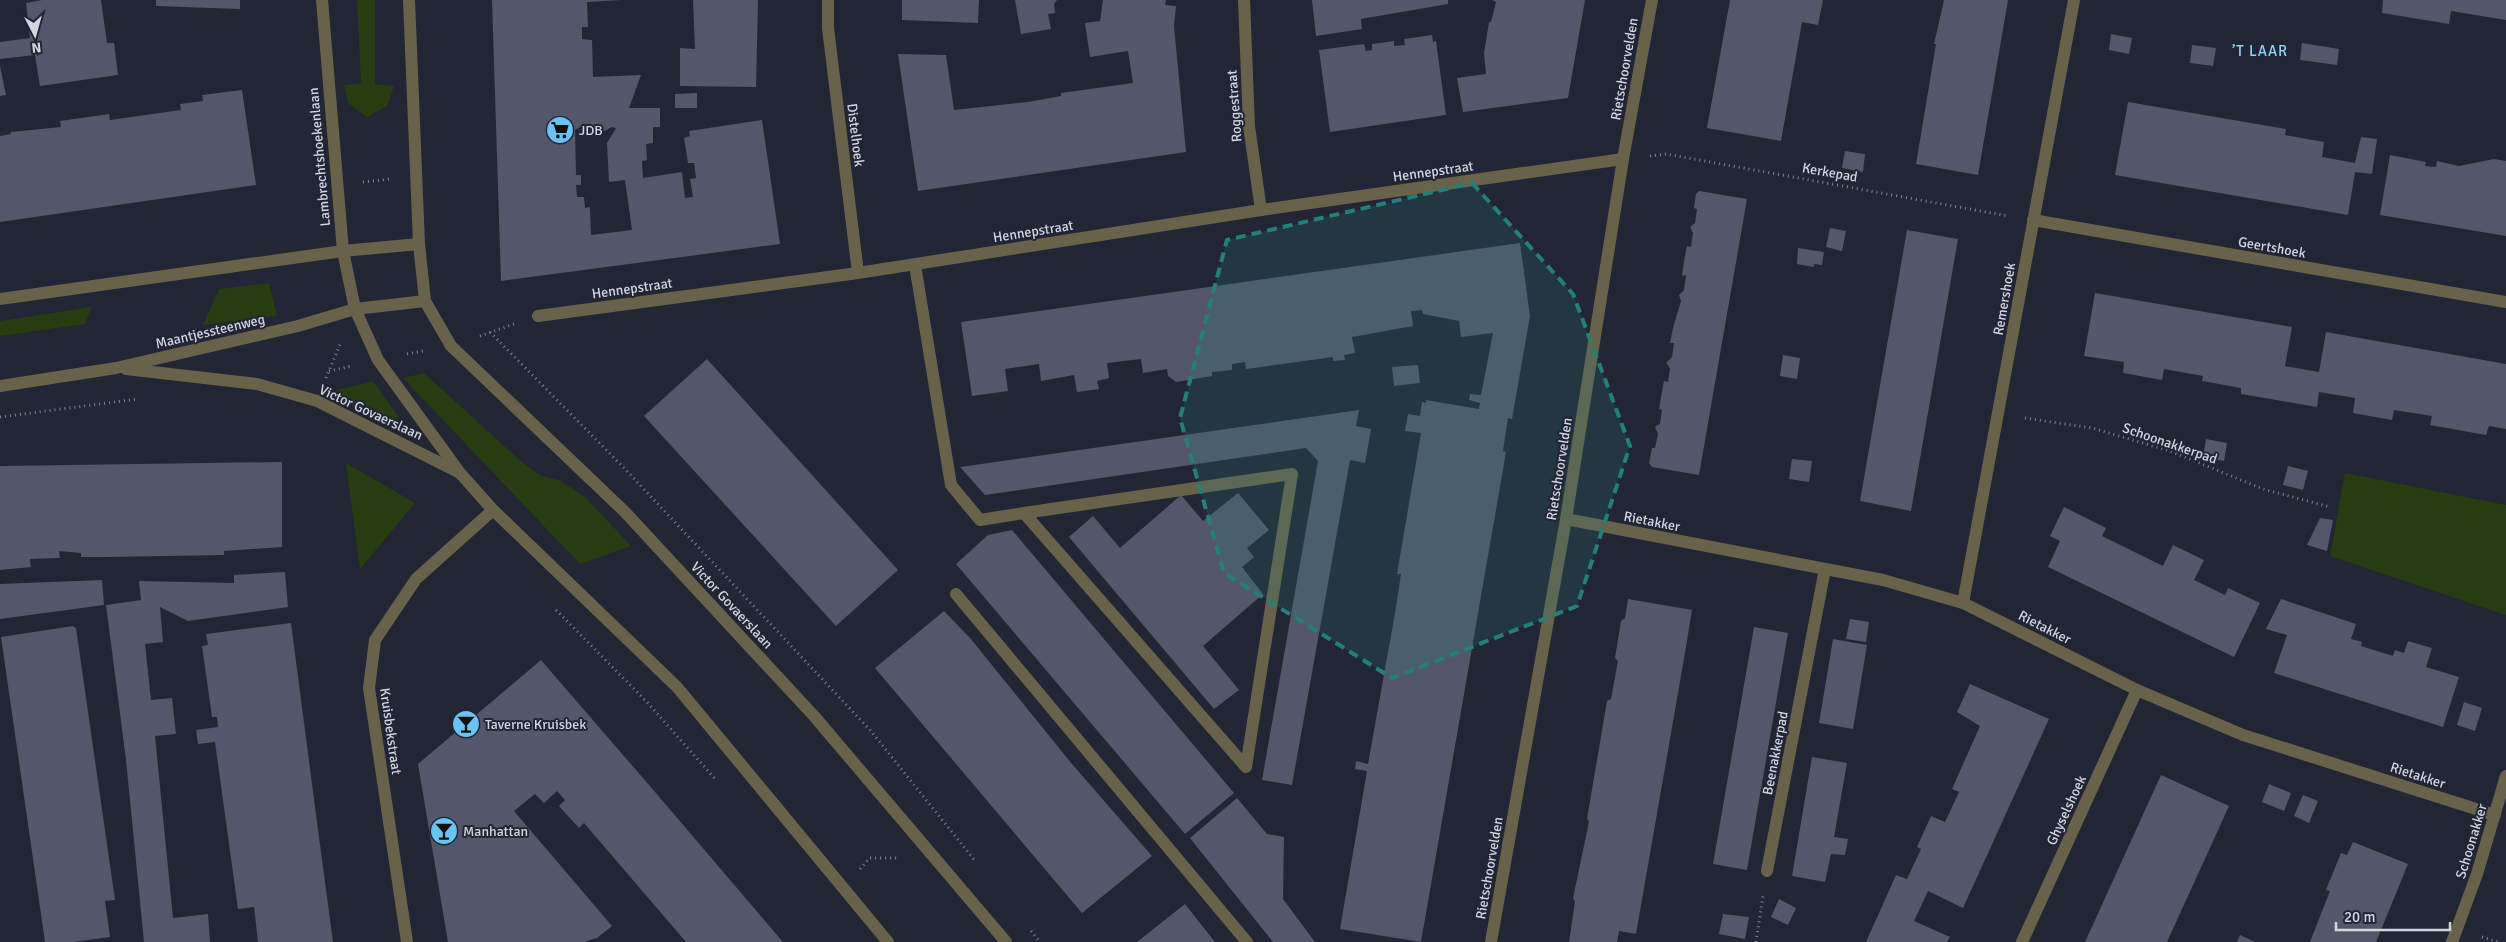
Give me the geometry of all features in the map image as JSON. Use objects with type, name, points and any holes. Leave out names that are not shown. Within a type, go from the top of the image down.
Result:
[{"type":"street","name":"Lambrechtshoekenlaan","points":[[322,0],[343,251],[355,309]]},
{"type":"street","points":[[409,0],[419,244],[425,301]]},
{"type":"street","name":"Distelhoek","points":[[828,0],[828,28],[858,273]]},
{"type":"street","name":"Roggestraat","points":[[1244,0],[1249,126],[1261,210]]},
{"type":"street","name":"Rietschoorvelden","points":[[1491,942],[1566,519],[1623,160],[1652,0]]},
{"type":"street","name":"Remershoek","points":[[1963,603],[2000,414],[2033,220],[2074,0]]},
{"type":"street","name":"Hennepstraat","points":[[538,316],[858,273],[1261,210],[1623,160]]},
{"type":"street","name":"Geertshoek","points":[[2033,220],[2506,302]]},
{"type":"street","points":[[0,299],[343,251],[419,244]]},
{"type":"street","points":[[915,264],[951,485],[980,520],[1024,513],[1292,474],[1246,767],[1024,513]]},
{"type":"street","name":"Maantjessteenweg","points":[[0,386],[116,368],[298,326],[355,309],[425,301]]},
{"type":"street","name":"Victor Govaerslaan","points":[[425,301],[451,346],[624,511],[814,716],[1006,942]]},
{"type":"street","name":"Victor Govaerslaan","points":[[355,309],[378,360],[460,473],[494,510],[676,687],[888,942]]},
{"type":"street","name":"Victor Govaerslaan","points":[[116,368],[256,384],[317,401],[460,473]]},
{"type":"street","name":"Kruisbekstraat","points":[[407,942],[369,688],[376,640],[416,579],[494,510]]},
{"type":"street","name":"Rietakker","points":[[1566,519],[1883,580],[1963,603],[2138,690],[2243,734],[2495,815]]},
{"type":"street","name":"Beenakkerpad","points":[[1768,871],[1825,569]]},
{"type":"street","points":[[956,594],[1247,942]]},
{"type":"street","name":"Ghyselshoek","points":[[2022,942],[2138,690]]},
{"type":"street","name":"Schoonakker","points":[[2452,942],[2477,874],[2506,776]]},
{"type":"path","name":"Kerkepad","points":[[1623,160],[1666,154],[2033,220]]},
{"type":"path","points":[[337,184],[417,177]]},
{"type":"path","points":[[317,401],[355,309]]},
{"type":"path","points":[[451,346],[538,316]]},
{"type":"path","points":[[0,417],[146,398]]},
{"type":"path","name":"Schoonakkerpad","points":[[2000,414],[2092,428],[2170,452],[2263,490],[2330,507]]},
{"type":"path","points":[[552,607],[647,702],[718,781]]},
{"type":"path","points":[[843,889],[870,858],[935,857],[970,854]]},
{"type":"path","points":[[1756,942],[1768,871]]},
{"type":"highlighted area","points":[[1472,183],[1573,294],[1630,446],[1577,606],[1392,678],[1224,573],[1180,418],[1227,240]]},
{"type":"green space","points":[[357,0],[375,0],[375,84],[394,86],[387,106],[367,117],[348,103],[344,85],[361,83]]},
{"type":"green space","points":[[269,283],[277,316],[203,325],[219,289]]},
{"type":"green space","points":[[92,307],[85,324],[0,336],[0,321]]},
{"type":"green space","points":[[424,373],[523,463],[541,476],[559,480],[584,496],[631,546],[580,564],[403,378]]},
{"type":"green space","points":[[373,381],[398,416],[396,421],[390,423],[329,392]]},
{"type":"green space","points":[[346,463],[415,503],[360,569]]},
{"type":"green space","points":[[2345,473],[2506,505],[2506,615],[2330,556]]},
{"type":"building","points":[[42,0],[101,0],[107,43],[114,43],[118,75],[40,86],[35,55],[0,59],[0,42],[30,38],[26,3]]},
{"type":"building","points":[[156,0],[240,0],[240,9],[156,6]]},
{"type":"building","points":[[492,0],[622,0],[587,2],[588,27],[582,27],[582,39],[592,40],[593,77],[641,75],[629,108],[660,108],[660,127],[653,127],[653,143],[646,144],[647,160],[642,161],[643,178],[682,172],[685,198],[693,197],[690,179],[696,178],[694,163],[688,163],[684,138],[690,136],[689,131],[762,120],[780,244],[501,281]],"holes":[[[582,126],[587,134],[598,128],[605,131],[612,127],[616,128],[607,143],[609,182],[625,180],[632,230],[591,235],[590,207],[585,208],[584,197],[577,197],[576,185],[581,185],[581,175],[576,175],[575,130]]]},
{"type":"building","points":[[693,0],[758,0],[756,87],[680,86],[680,48],[695,49]]},
{"type":"building","points":[[902,0],[979,0],[978,23],[902,20]]},
{"type":"building","points":[[1015,0],[1057,0],[1054,4],[1055,13],[1048,14],[1051,29],[1021,34]]},
{"type":"building","points":[[1103,0],[1166,0],[1165,5],[1176,6],[1174,26],[1186,152],[918,191],[898,54],[946,55],[954,110],[1028,102],[1061,96],[1061,93],[1133,83],[1128,51],[1090,57],[1085,23],[1100,21]]},
{"type":"building","points":[[1312,0],[1448,0],[1448,4],[1361,19],[1362,29],[1316,36]]},
{"type":"building","points":[[1492,0],[1585,0],[1568,98],[1463,112],[1457,78],[1486,74],[1484,53],[1489,22],[1491,22],[1496,2]]},
{"type":"building","points":[[1730,0],[1823,0],[1818,25],[1802,22],[1781,141],[1707,128]]},
{"type":"building","points":[[1944,0],[2008,0],[1978,175],[1916,164],[1936,44],[1934,44]]},
{"type":"building","points":[[2383,0],[2506,0],[2506,20],[2451,11],[2449,24],[2382,13]]},
{"type":"building","points":[[2111,34],[2132,38],[2129,54],[2109,50]]},
{"type":"building","points":[[1432,35],[1433,42],[1436,41],[1446,115],[1330,132],[1319,50],[1364,44],[1366,51],[1372,50],[1372,44],[1394,41],[1394,46],[1405,45],[1404,39]]},
{"type":"building","points":[[2302,43],[2339,49],[2337,65],[2300,60]]},
{"type":"building","points":[[2192,45],[2216,48],[2213,66],[2190,63]]},
{"type":"building","points":[[0,66],[6,95],[0,96]]},
{"type":"building","points":[[242,90],[256,185],[0,222],[0,136],[11,134],[11,132],[61,127],[60,121],[109,114],[110,120],[181,110],[180,104],[203,101],[202,95]]},
{"type":"building","points":[[697,93],[697,108],[675,108],[675,94]]},
{"type":"building","points":[[2128,102],[2286,129],[2285,135],[2324,142],[2322,157],[2355,163],[2361,137],[2377,139],[2372,174],[2355,172],[2348,215],[2115,175]]},
{"type":"building","points":[[1845,151],[1865,154],[1863,172],[1842,168]]},
{"type":"building","points":[[2390,155],[2426,162],[2425,166],[2436,167],[2437,161],[2459,166],[2494,159],[2506,161],[2506,236],[2380,215]]},
{"type":"building","points":[[1699,191],[1747,199],[1699,475],[1652,467],[1649,463],[1652,448],[1655,448],[1658,434],[1655,427],[1660,424],[1662,410],[1659,409],[1664,381],[1668,382],[1670,368],[1666,363],[1672,357],[1674,343],[1670,343],[1681,301],[1679,295],[1684,290],[1686,275],[1682,276],[1684,261],[1687,246],[1691,247],[1693,233],[1690,227],[1695,223],[1697,209],[1694,208],[1696,194]]},
{"type":"building","points":[[1830,228],[1846,231],[1842,251],[1826,247]]},
{"type":"building","points":[[1907,230],[1958,239],[1911,511],[1860,501]]},
{"type":"building","points":[[1520,243],[1530,316],[1512,419],[1508,418],[1503,451],[1506,452],[1421,942],[1340,929],[1367,771],[1355,769],[1356,761],[1368,764],[1395,613],[1401,574],[1397,574],[1421,433],[1405,431],[1408,414],[1420,416],[1422,402],[1426,403],[1426,400],[1479,409],[1480,403],[1469,400],[1470,394],[1481,395],[1493,333],[1461,337],[1459,321],[1423,314],[1422,310],[1411,311],[1413,326],[1352,337],[1355,353],[1344,355],[1345,360],[1333,361],[1333,357],[1246,369],[1245,362],[1232,364],[1232,370],[1212,372],[1212,376],[1176,382],[1168,376],[1167,369],[1143,373],[1141,359],[1107,363],[1109,378],[1097,381],[1099,389],[1077,392],[1074,375],[1041,381],[1039,364],[1005,369],[1008,391],[972,396],[961,322]]},
{"type":"building","points":[[1798,248],[1824,252],[1822,265],[1814,264],[1814,267],[1797,264]]},
{"type":"building","points":[[2095,293],[2292,327],[2285,366],[2319,372],[2326,332],[2506,364],[2506,429],[2489,426],[2486,435],[2430,425],[2432,416],[2394,410],[2392,420],[2353,413],[2355,398],[2319,392],[2317,407],[2241,394],[2241,388],[2202,381],[2203,376],[2164,369],[2162,380],[2123,373],[2124,362],[2084,356]]},
{"type":"building","points":[[1783,355],[1800,358],[1797,379],[1780,376]]},
{"type":"building","points":[[707,359],[898,570],[836,626],[644,416]]},
{"type":"building","points":[[1418,365],[1420,383],[1394,386],[1392,367]]},
{"type":"building","points":[[1359,410],[1356,426],[1371,429],[1365,463],[1350,460],[1292,785],[1262,780],[1318,461],[1306,448],[985,495],[960,467]]},
{"type":"building","points":[[2206,439],[2227,443],[2224,461],[2203,457]]},
{"type":"building","points":[[1792,459],[1812,461],[1809,482],[1789,479]]},
{"type":"building","points":[[282,462],[282,547],[224,551],[224,555],[81,557],[81,553],[59,551],[60,558],[30,559],[31,567],[0,570],[0,466]]},
{"type":"building","points":[[2288,466],[2308,471],[2303,490],[2283,485]]},
{"type":"building","points":[[1238,493],[1269,530],[1247,548],[1254,557],[1242,567],[1263,594],[1203,646],[1239,690],[1214,709],[1069,537],[1093,516],[1120,548],[1181,495],[1203,521]]},
{"type":"building","points":[[2064,507],[2106,528],[2102,536],[2163,566],[2173,545],[2204,560],[2194,580],[2225,595],[2228,588],[2260,603],[2234,657],[2048,567],[2060,541],[2050,536]]},
{"type":"building","points":[[2320,518],[2333,520],[2327,551],[2307,545]]},
{"type":"building","points":[[1012,530],[1234,793],[1185,834],[956,564],[988,535]]},
{"type":"building","points":[[285,572],[288,607],[188,621],[160,607],[163,642],[145,644],[151,700],[172,698],[176,734],[155,736],[173,918],[208,914],[210,942],[144,942],[126,760],[106,605],[141,600],[139,581],[234,583],[234,575]]},
{"type":"building","points":[[102,580],[104,605],[0,619],[0,584]]},
{"type":"building","points":[[1628,599],[1692,610],[1685,653],[1636,934],[1619,931],[1617,942],[1569,942],[1575,902],[1573,898],[1589,822],[1587,818],[1607,701],[1611,699],[1618,661],[1615,658],[1621,621],[1625,618]]},
{"type":"building","points":[[2281,599],[2356,624],[2351,639],[2362,642],[2361,646],[2393,656],[2395,650],[2404,653],[2408,641],[2432,648],[2426,667],[2459,677],[2443,727],[2274,673],[2287,635],[2266,629]]},
{"type":"building","points":[[944,611],[970,638],[1072,764],[1152,856],[1082,913],[875,668]]},
{"type":"building","points":[[1850,619],[1869,622],[1866,642],[1846,639]]},
{"type":"building","points":[[291,623],[333,942],[258,942],[254,907],[238,909],[215,742],[198,744],[196,730],[218,727],[217,717],[212,717],[202,646],[208,645],[206,634]]},
{"type":"building","points":[[73,626],[76,628],[115,900],[105,901],[110,937],[73,942],[45,942],[1,637]]},
{"type":"building","points":[[1754,627],[1788,633],[1747,870],[1713,864]]},
{"type":"building","points":[[1833,639],[1867,645],[1853,729],[1819,723]]},
{"type":"building","points":[[541,660],[783,942],[686,942],[584,823],[579,828],[559,806],[565,800],[557,791],[544,803],[535,794],[514,811],[612,926],[597,938],[584,942],[448,942],[418,764]]},
{"type":"building","points":[[1970,684],[2049,719],[1963,908],[1928,891],[1914,921],[1950,937],[1947,942],[1866,942],[1896,875],[1907,879],[1921,849],[1917,847],[1931,816],[1945,822],[1959,792],[1952,789],[1980,726],[1957,712]]},
{"type":"building","points":[[2464,702],[2482,708],[2475,731],[2457,725]]},
{"type":"building","points":[[1812,757],[1847,763],[1834,837],[1848,839],[1845,855],[1831,854],[1825,882],[1792,876]]},
{"type":"building","points":[[2161,775],[2229,806],[2167,942],[2085,942]]},
{"type":"building","points":[[2269,784],[2291,793],[2284,811],[2262,802]]},
{"type":"building","points":[[2303,795],[2318,801],[2309,823],[2294,816]]},
{"type":"building","points":[[1237,798],[1267,834],[1284,837],[1283,899],[1315,942],[1273,942],[1190,838]]},
{"type":"building","points":[[2353,842],[2408,864],[2376,942],[2310,942],[2330,891],[2326,890],[2341,853],[2347,855]]},
{"type":"building","points":[[1779,899],[1796,908],[1788,925],[1771,917]]},
{"type":"building","points":[[1185,904],[1215,942],[1137,942]]},
{"type":"building","points":[[1723,914],[1749,917],[1745,939],[1719,934]]},
{"type":"building","points":[[2240,935],[2255,942],[2237,942]]},
{"type":"place","name":"JDB","points":[[560,130]]},
{"type":"place","name":"Taverne Kruisbek","points":[[466,724]]},
{"type":"place","name":"Manhattan","points":[[444,831]]},
{"type":"district","name":"’T LAAR","points":[[2260,51]]}]
